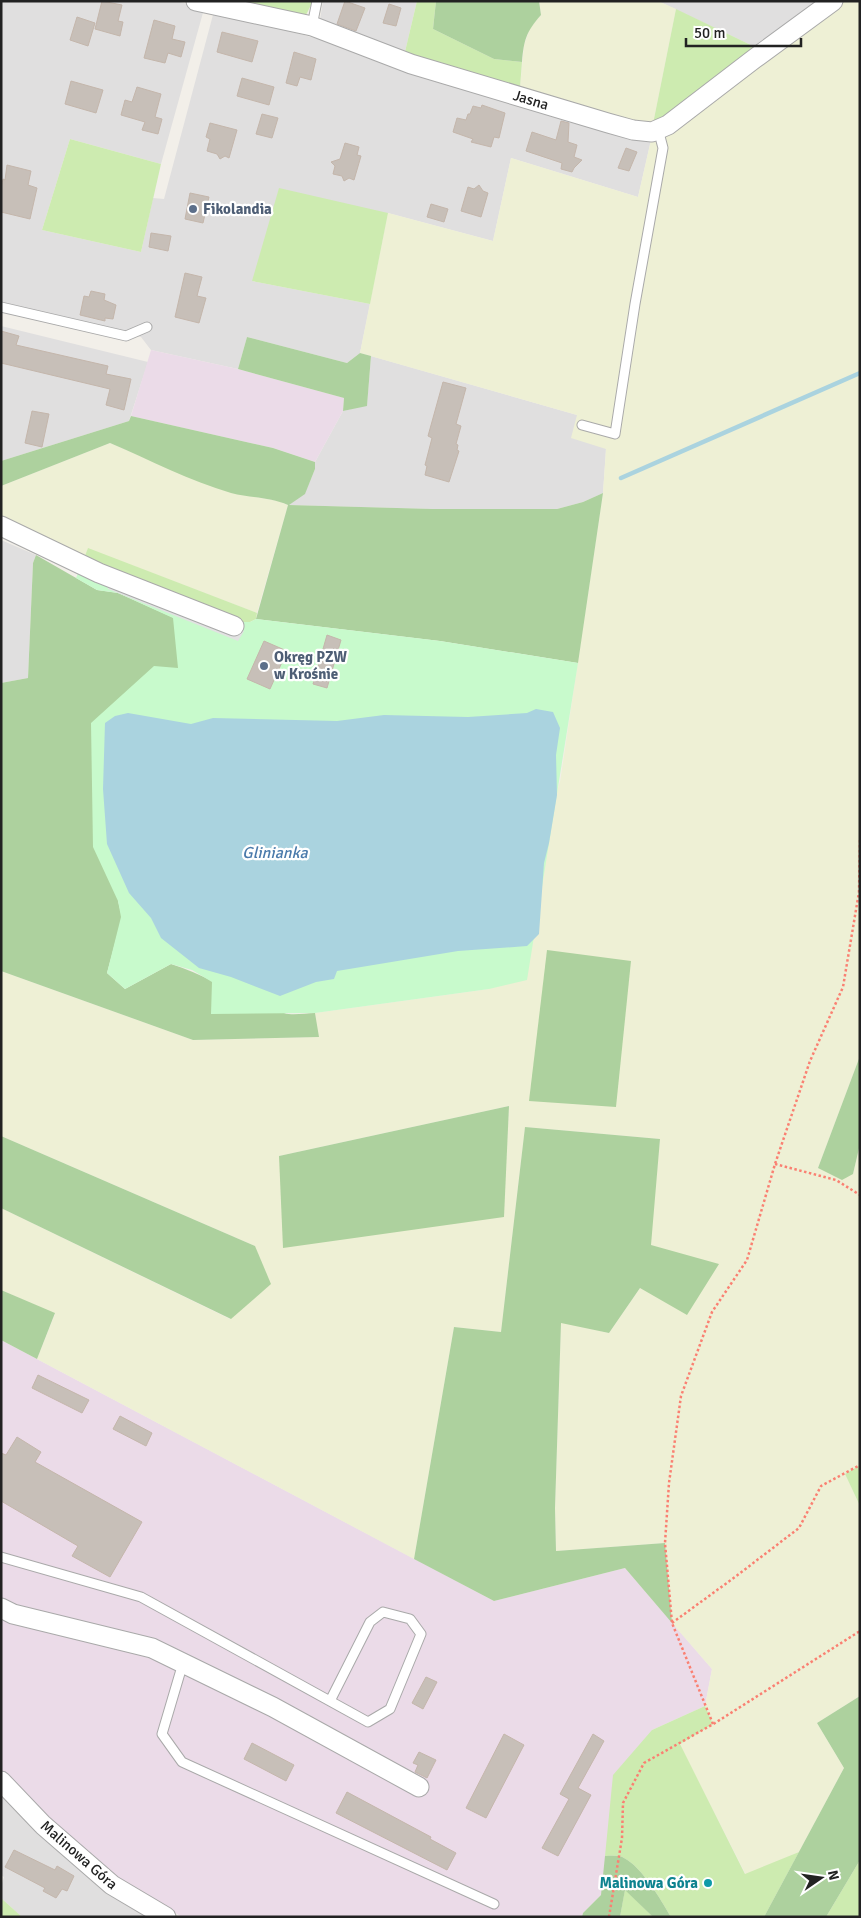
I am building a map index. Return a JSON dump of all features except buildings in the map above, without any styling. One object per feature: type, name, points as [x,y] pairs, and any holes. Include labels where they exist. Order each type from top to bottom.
[{"type":"street","name":"Jasna","points":[[196,1],[312,26],[410,64],[634,130],[652,132],[668,125],[833,1]]},
{"type":"street","points":[[1,526],[99,573],[234,626]]},
{"type":"street","points":[[1,1608],[13,1614],[152,1648],[273,1707],[419,1787]]},
{"type":"street","name":"Malinowa Góra","points":[[1,1781],[43,1825],[112,1885],[166,1917]]},
{"type":"lane","points":[[312,26],[317,1]]},
{"type":"lane","points":[[582,425],[615,434],[635,304],[663,148],[658,129]]},
{"type":"lane","points":[[1,307],[126,336],[148,327]]},
{"type":"lane","points":[[1,1557],[141,1597],[368,1722],[390,1709],[420,1634],[410,1619],[383,1612],[370,1622],[330,1701]]},
{"type":"lane","points":[[182,1663],[162,1734],[182,1762],[494,1904]]},
{"type":"path","points":[[713,1724],[672,1623],[665,1543],[669,1483],[681,1396],[712,1312],[747,1260],[775,1164],[810,1060],[844,987],[859,892],[860,839]]},
{"type":"path","points":[[775,1164],[836,1180],[860,1195]]},
{"type":"path","points":[[672,1623],[735,1578],[799,1528],[821,1486],[860,1465]]},
{"type":"path","points":[[608,1917],[622,1838],[622,1803],[644,1763],[713,1724],[860,1631]]},
{"type":"shaded area","points":[[1,1],[177,1],[204,9],[161,164],[70,139],[42,230],[141,252],[153,198],[164,199],[214,11],[341,45],[651,140],[638,197],[511,158],[493,241],[388,213],[252,281],[370,304],[360,353],[347,363],[247,337],[238,369],[151,350],[141,337],[1,303]]},
{"type":"shaded area","points":[[323,1],[417,1],[404,56],[319,26]]},
{"type":"shaded area","points":[[658,1],[819,1],[755,47]]},
{"type":"shaded area","points":[[1,326],[148,362],[129,421],[1,461]]},
{"type":"shaded area","points":[[151,350],[238,369],[344,398],[343,411],[315,462],[273,448],[131,416]]},
{"type":"shaded area","points":[[371,356],[577,415],[606,449],[603,493],[583,502],[557,509],[433,509],[288,505],[305,493],[315,469],[315,462],[343,411],[367,405]]},
{"type":"shaded area","points":[[1,540],[36,555],[33,563],[28,678],[1,683]]},
{"type":"shaded area","points":[[106,578],[244,631],[238,641],[108,589]]},
{"type":"shaded area","points":[[1,1340],[494,1601],[625,1568],[712,1669],[705,1706],[652,1730],[601,1895],[583,1913],[582,1917],[182,1917],[102,1868],[60,1830],[1,1770]]},
{"type":"shaded area","points":[[1,1789],[151,1917],[22,1917],[1,1898],[1,1886],[4,1877],[1,1875]]},
{"type":"green space","points":[[233,1],[313,1],[306,15],[297,17]]},
{"type":"green space","points":[[417,1],[436,1],[433,29],[494,59],[522,62],[520,87],[430,60],[404,56]]},
{"type":"green space","points":[[436,1],[539,1],[541,15],[532,26],[527,37],[522,62],[494,59],[433,29]]},
{"type":"green space","points":[[539,1],[658,1],[676,9],[653,124],[638,125],[520,87],[524,45],[530,28],[541,15]]},
{"type":"green space","points":[[839,1],[860,1],[860,1056],[818,1168],[853,1174],[860,1144],[860,1465],[845,1474],[860,1506],[860,1696],[817,1723],[844,1768],[799,1852],[746,1875],[679,1743],[713,1724],[705,1706],[712,1669],[672,1623],[665,1543],[556,1551],[555,1508],[561,1322],[609,1333],[640,1288],[718,1265],[650,1245],[660,1139],[525,1127],[501,1332],[454,1327],[414,1559],[37,1359],[55,1314],[1,1290],[1,1208],[230,1319],[255,1246],[1,1136],[1,971],[193,1040],[318,1037],[315,1013],[489,989],[560,782],[603,493],[606,449],[571,438],[577,415],[360,353],[388,213],[493,241],[511,158],[638,197],[651,140]],"holes":[[[509,1106],[503,1217],[279,1156]]]},
{"type":"green space","points":[[676,9],[755,47],[679,109],[653,124]]},
{"type":"green space","points":[[70,139],[161,164],[141,252],[42,230]]},
{"type":"green space","points":[[279,188],[388,213],[370,304],[252,281]]},
{"type":"green space","points":[[247,337],[347,363],[360,353],[371,356],[367,406],[343,411],[344,398],[238,369]]},
{"type":"green space","points":[[131,416],[273,448],[315,462],[315,469],[305,494],[289,505],[433,509],[557,509],[583,502],[603,493],[578,663],[440,641],[256,619],[288,505],[274,500],[238,495],[216,488],[110,443],[1,486],[1,461],[129,421]]},
{"type":"green space","points":[[110,443],[201,482],[233,493],[278,501],[288,505],[257,613],[88,549],[83,561],[1,524],[1,486]]},
{"type":"green space","points":[[88,548],[257,613],[256,619],[250,622],[241,622],[83,561]]},
{"type":"green space","points":[[36,555],[97,590],[118,593],[174,618],[179,668],[118,901],[122,917],[107,973],[125,989],[171,964],[284,1013],[315,1013],[319,1037],[193,1040],[1,971],[1,683],[28,678],[33,563]]},
{"type":"green space","name":"Glinianka","points":[[83,561],[241,622],[250,622],[256,619],[440,641],[578,663],[527,980],[489,989],[315,1013],[211,1014],[212,982],[192,970],[171,964],[125,989],[107,973],[121,917],[118,901],[93,847],[91,723],[154,666],[178,668],[173,618],[118,593],[97,590],[76,578]]},
{"type":"green space","points":[[547,950],[631,961],[616,1107],[529,1101]]},
{"type":"green space","points":[[860,1056],[860,1144],[853,1174],[842,1180],[818,1168]]},
{"type":"green space","points":[[509,1106],[504,1217],[283,1248],[279,1156]]},
{"type":"green space","points":[[525,1127],[660,1139],[651,1245],[719,1264],[687,1315],[640,1288],[609,1333],[561,1323],[555,1508],[556,1551],[665,1543],[672,1623],[625,1568],[494,1601],[414,1559],[454,1327],[501,1332]]},
{"type":"green space","points":[[1,1136],[255,1246],[271,1284],[231,1319],[1,1208]]},
{"type":"green space","points":[[1,1290],[55,1313],[37,1359],[1,1340]]},
{"type":"green space","points":[[860,1465],[860,1506],[845,1474]]},
{"type":"green space","points":[[860,1696],[860,1860],[826,1917],[764,1917],[844,1768],[817,1723]]},
{"type":"green space","points":[[705,1706],[713,1724],[680,1744],[745,1874],[799,1852],[764,1917],[671,1917],[650,1884],[631,1862],[622,1857],[605,1856],[613,1775],[652,1730]]},
{"type":"green space","points":[[605,1856],[622,1857],[631,1862],[650,1884],[671,1917],[653,1917],[625,1890],[620,1917],[582,1917],[583,1913],[601,1895]]},
{"type":"green space","points":[[860,1860],[860,1917],[826,1917]]},
{"type":"green space","points":[[625,1889],[653,1917],[620,1917]]},
{"type":"green space","points":[[1,1898],[22,1917],[1,1917]]},
{"type":"water","name":"Glinianka","points":[[536,709],[553,712],[560,728],[556,755],[557,795],[544,863],[539,934],[527,946],[458,951],[337,971],[334,979],[316,982],[280,996],[231,977],[199,968],[161,938],[151,918],[129,893],[107,844],[103,789],[105,723],[115,716],[128,713],[191,724],[213,718],[337,721],[384,715],[468,717],[527,713]]},
{"type":"waterway","points":[[621,478],[860,373]]},
{"type":"place","name":"Fikolandia","points":[[193,209]]},
{"type":"place","name":"Okręg PZW w Krośnie","points":[[264,666]]},
{"type":"place","name":"Malinowa Góra","points":[[708,1883]]}]
